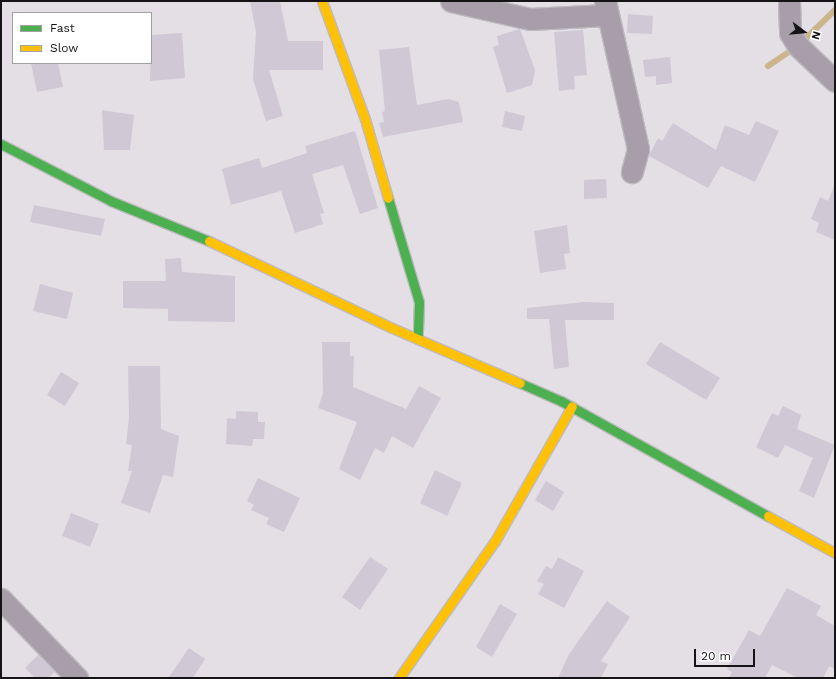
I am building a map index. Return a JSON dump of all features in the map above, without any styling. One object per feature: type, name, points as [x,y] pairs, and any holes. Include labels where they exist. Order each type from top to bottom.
[{"type":"street","points":[[322,1],[365,119],[419,302],[418,339]]},
{"type":"street","points":[[451,1],[530,19],[606,8],[638,149],[632,172]]},
{"type":"street","points":[[789,1],[790,33],[798,46],[835,81]]},
{"type":"street","points":[[1,144],[111,201],[225,248],[418,339],[572,406],[835,553]]},
{"type":"street","points":[[399,678],[495,541],[572,406]]},
{"type":"street","points":[[1,600],[77,678]]},
{"type":"building","points":[[250,1],[280,1],[288,41],[323,41],[323,70],[269,70],[283,116],[266,121],[253,79],[256,32]]},
{"type":"building","points":[[628,14],[653,16],[652,34],[627,33]]},
{"type":"building","points":[[520,29],[535,70],[532,85],[507,93],[493,47],[499,45],[497,36]]},
{"type":"building","points":[[583,30],[587,75],[574,76],[575,89],[559,91],[554,32]]},
{"type":"building","points":[[182,33],[185,78],[150,81],[150,64],[152,64],[152,35]]},
{"type":"building","points":[[409,47],[417,105],[448,99],[459,102],[463,122],[383,137],[379,123],[384,122],[382,112],[385,111],[379,50]]},
{"type":"building","points":[[670,57],[672,83],[656,85],[656,76],[645,77],[643,60]]},
{"type":"building","points":[[31,64],[58,64],[63,87],[37,92]]},
{"type":"building","points":[[102,110],[134,115],[130,150],[104,150]]},
{"type":"building","points":[[505,111],[525,116],[522,131],[502,127]]},
{"type":"building","points":[[756,121],[779,131],[755,182],[721,166],[708,188],[649,156],[658,138],[662,141],[673,123],[716,150],[725,125],[749,135]]},
{"type":"building","points":[[355,131],[378,208],[360,214],[343,165],[312,174],[324,213],[320,214],[323,224],[295,233],[281,191],[231,205],[222,169],[259,158],[262,168],[307,153],[305,146]]},
{"type":"building","points":[[606,179],[607,198],[584,199],[584,180]]},
{"type":"building","points":[[834,186],[835,240],[816,232],[819,223],[811,219],[820,197],[828,201]]},
{"type":"building","points":[[34,205],[105,219],[101,236],[30,222]]},
{"type":"building","points":[[567,225],[570,253],[564,254],[566,269],[540,273],[534,231]]},
{"type":"building","points":[[181,258],[182,272],[235,276],[235,322],[168,321],[168,309],[123,308],[123,281],[166,281],[165,259]]},
{"type":"building","points":[[40,284],[73,293],[67,319],[33,311]]},
{"type":"building","points":[[584,302],[614,303],[614,320],[565,320],[569,367],[554,369],[549,319],[527,319],[527,308]]},
{"type":"building","points":[[322,342],[350,342],[350,356],[354,356],[353,387],[406,409],[419,386],[441,398],[413,448],[392,436],[384,453],[375,448],[360,480],[339,469],[357,422],[318,408],[323,393]]},
{"type":"building","points":[[660,342],[720,378],[706,400],[646,364]]},
{"type":"building","points":[[128,366],[160,366],[161,429],[179,436],[173,477],[163,475],[150,513],[121,503],[132,471],[128,471],[132,445],[126,444],[129,418]]},
{"type":"building","points":[[61,372],[79,383],[65,406],[47,395]]},
{"type":"building","points":[[783,406],[801,415],[797,429],[835,445],[814,498],[799,491],[813,458],[785,445],[778,458],[756,447],[772,413],[778,416]]},
{"type":"building","points":[[236,411],[258,412],[258,422],[265,422],[264,439],[253,439],[252,446],[226,444],[227,418],[236,419]]},
{"type":"building","points":[[435,470],[462,483],[447,516],[420,503]]},
{"type":"building","points":[[258,478],[300,498],[284,532],[266,524],[269,518],[251,510],[254,505],[247,501]]},
{"type":"building","points":[[546,481],[564,492],[553,511],[535,500]]},
{"type":"building","points":[[71,513],[99,524],[90,547],[62,536]]},
{"type":"building","points":[[370,557],[388,569],[360,610],[342,597]]},
{"type":"building","points":[[558,557],[584,571],[564,608],[538,594],[544,584],[537,581],[546,566],[552,569]]},
{"type":"building","points":[[787,588],[821,606],[816,615],[835,626],[835,669],[829,666],[823,678],[798,678],[772,665],[765,678],[729,678],[732,672],[727,669],[749,630],[760,636]]},
{"type":"building","points":[[607,601],[630,617],[601,661],[608,664],[601,678],[558,678],[569,654]]},
{"type":"building","points":[[500,604],[517,614],[492,657],[476,647]]},
{"type":"building","points":[[189,648],[205,659],[193,678],[168,678]]},
{"type":"building","points":[[38,655],[55,672],[48,678],[35,678],[25,668]]},
{"type":"waterway","points":[[768,66],[798,46],[835,10]]},
{"type":"traffic: fast","points":[[1,144],[111,201],[209,241]]},
{"type":"traffic: fast","points":[[388,198],[419,302],[418,339]]},
{"type":"traffic: fast","points":[[520,383],[561,401],[768,516]]},
{"type":"traffic: slow","points":[[322,1],[365,119],[388,198]]},
{"type":"traffic: slow","points":[[209,241],[392,328],[520,383]]},
{"type":"traffic: slow","points":[[399,678],[495,541],[572,406]]},
{"type":"traffic: slow","points":[[768,516],[835,553]]}]
